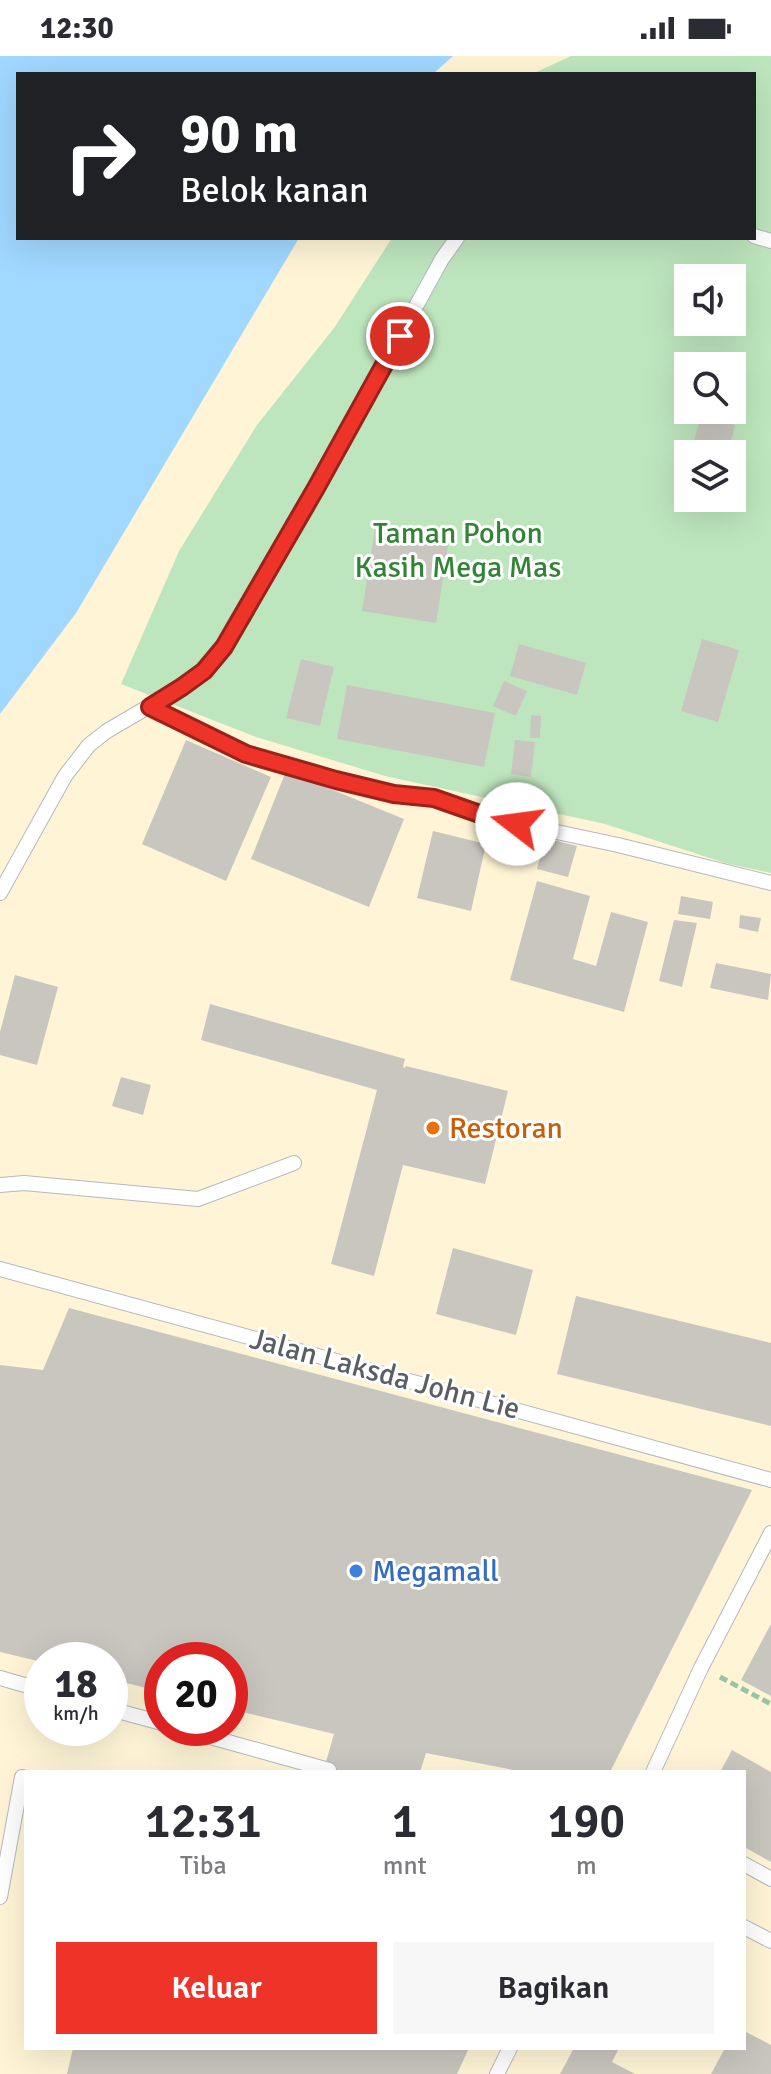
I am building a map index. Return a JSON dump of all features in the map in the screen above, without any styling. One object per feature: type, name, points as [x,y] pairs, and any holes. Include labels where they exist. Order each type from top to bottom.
[{"type":"lane","points":[[0,893],[65,776],[89,745],[182,687],[204,671],[224,647],[456,240]]},
{"type":"lane","points":[[150,707],[246,754],[336,780],[394,794],[434,798],[491,818],[618,845],[771,883]]},
{"type":"lane","points":[[0,1185],[24,1183],[198,1199],[294,1163]]},
{"type":"lane","name":"Jalan Laksda John Lie","points":[[0,1269],[771,1480]]},
{"type":"lane","points":[[654,1770],[701,1668],[771,1533]]},
{"type":"lane","points":[[0,1678],[24,1685]]},
{"type":"lane","points":[[243,1746],[329,1770]]},
{"type":"lane","points":[[0,1897],[24,1778]]},
{"type":"lane","points":[[746,1865],[771,1879]]},
{"type":"lane","points":[[746,1928],[771,1941]]},
{"type":"lane","points":[[497,2074],[509,2050]]},
{"type":"path","points":[[701,1668],[771,1704]]},
{"type":"shaded area","points":[[453,56],[771,56],[771,2074],[0,2074],[0,714],[76,613],[298,240],[756,240],[756,72],[435,72]]},
{"type":"green space","name":"Taman Pohon Kasih Mega Mas","points":[[571,56],[771,56],[771,873],[725,863],[605,824],[385,776],[256,737],[121,684],[179,551],[257,425],[334,328],[391,240],[756,240],[756,72],[536,72]]},
{"type":"water","points":[[0,56],[453,56],[435,72],[16,72],[16,240],[298,240],[76,613],[0,714]]},
{"type":"building","points":[[699,424],[735,425],[731,440],[694,440]]},
{"type":"building","points":[[375,528],[449,540],[436,623],[362,611]]},
{"type":"building","points":[[702,639],[739,650],[718,722],[681,711]]},
{"type":"building","points":[[519,644],[586,663],[577,695],[510,676]]},
{"type":"building","points":[[301,659],[334,667],[320,726],[286,718]]},
{"type":"building","points":[[504,681],[527,691],[516,716],[493,706]]},
{"type":"building","points":[[347,685],[495,713],[484,767],[337,739]]},
{"type":"building","points":[[531,715],[541,716],[540,738],[530,738]]},
{"type":"building","points":[[186,740],[271,777],[226,881],[142,844]]},
{"type":"building","points":[[515,740],[535,742],[531,777],[511,774]]},
{"type":"building","points":[[286,771],[404,819],[369,907],[251,859]]},
{"type":"building","points":[[433,831],[486,844],[471,911],[417,898]]},
{"type":"building","points":[[545,838],[577,846],[568,877],[537,869]]},
{"type":"building","points":[[537,881],[590,896],[573,959],[596,966],[611,912],[648,922],[624,1012],[510,980]]},
{"type":"building","points":[[681,896],[713,902],[710,919],[678,914]]},
{"type":"building","points":[[740,915],[761,918],[758,932],[739,928]]},
{"type":"building","points":[[674,920],[697,923],[682,987],[659,981]]},
{"type":"building","points":[[716,963],[771,974],[768,1000],[710,988]]},
{"type":"building","points":[[15,975],[58,987],[37,1065],[0,1055],[0,1032]]},
{"type":"building","name":"Restoran","points":[[210,1004],[405,1059],[405,1068],[508,1091],[485,1184],[403,1165],[374,1276],[331,1264],[377,1090],[201,1040]]},
{"type":"building","points":[[121,1077],[151,1085],[143,1115],[112,1106]]},
{"type":"building","points":[[453,1248],[533,1270],[516,1335],[436,1314]]},
{"type":"building","points":[[576,1296],[771,1343],[771,1426],[557,1374]]},
{"type":"building","name":"Megamall","points":[[69,1308],[752,1490],[611,1770],[514,1770],[426,1753],[421,1770],[324,1770],[334,1734],[248,1713],[248,1642],[144,1642],[144,1688],[128,1684],[128,1642],[24,1642],[24,1658],[0,1652],[0,1365],[43,1370]]},
{"type":"building","points":[[771,1624],[771,1696],[741,1680]]},
{"type":"building","points":[[732,1750],[771,1772],[771,1862],[746,1848],[746,1770],[721,1770]]},
{"type":"building","points":[[746,2032],[771,2045],[771,2074],[711,2074],[724,2050],[746,2050]]},
{"type":"building","points":[[73,2050],[468,2050],[457,2074],[67,2074]]},
{"type":"building","points":[[573,2050],[618,2050],[612,2062],[635,2074],[560,2074]]},
{"type":"place","name":"Restoran","points":[[433,1128]]},
{"type":"place","name":"Megamall","points":[[356,1571]]},
{"type":"route","points":[[400,336],[224,647],[204,671],[150,707],[246,754],[394,794],[434,798],[517,824]]}]
